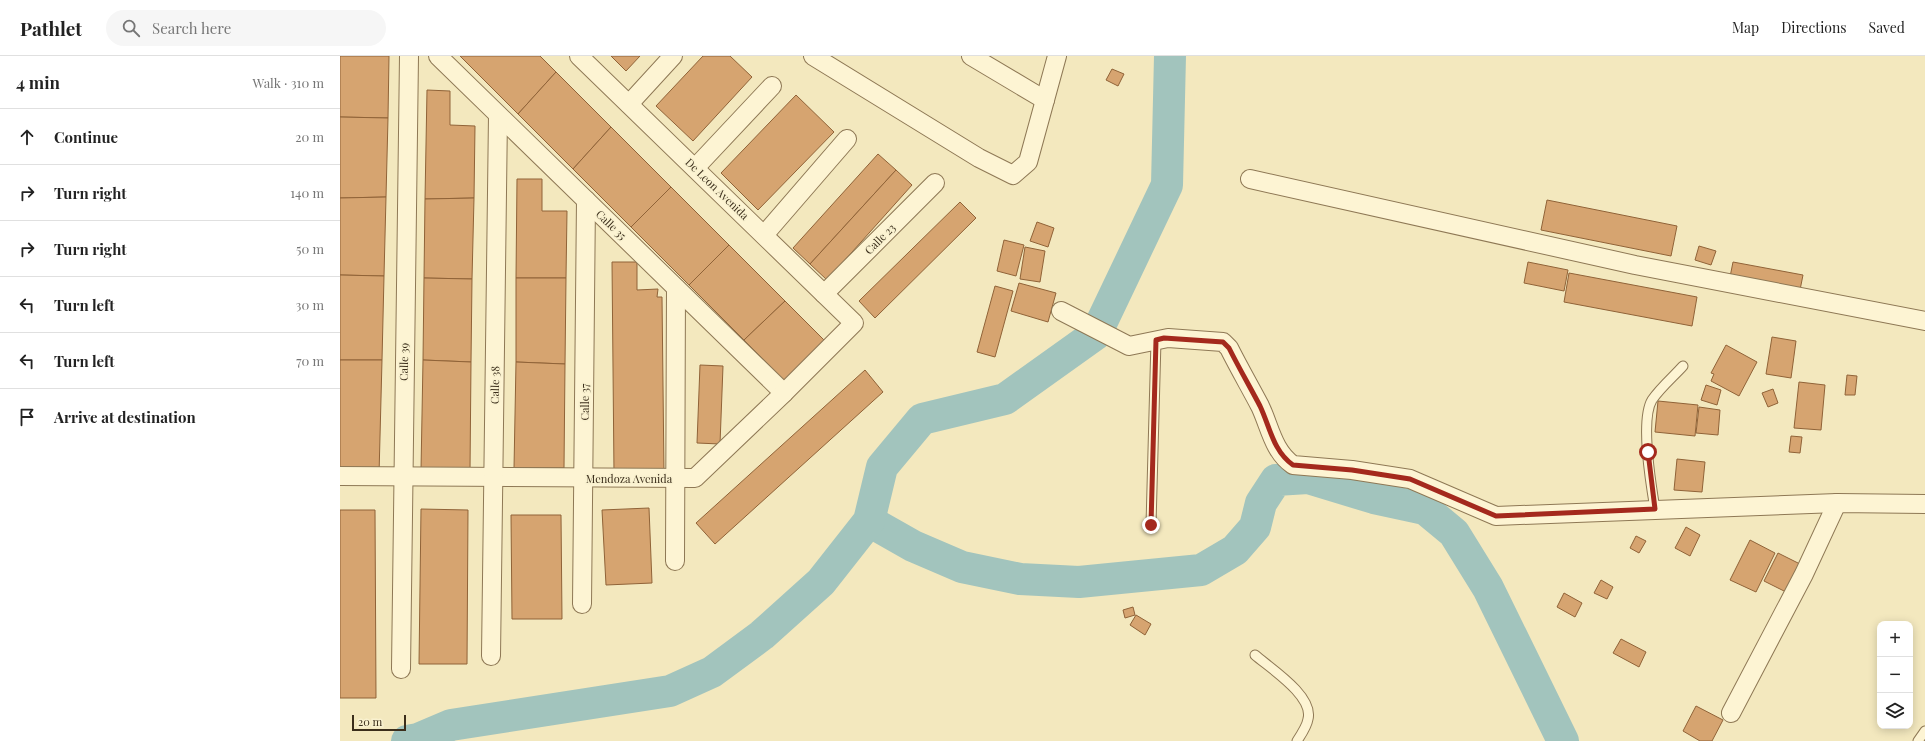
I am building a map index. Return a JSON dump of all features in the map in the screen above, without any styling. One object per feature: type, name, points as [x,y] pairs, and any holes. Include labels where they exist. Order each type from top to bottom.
[{"type":"street","name":"Calle 39","points":[[401,669],[408,56]]},
{"type":"street","name":"Calle 35","points":[[438,56],[784,393]]},
{"type":"street","name":"De Leon Avenida","points":[[579,56],[854,323]]},
{"type":"street","points":[[629,104],[673,56]]},
{"type":"street","points":[[813,56],[979,158],[1013,175],[1028,162],[1057,56]]},
{"type":"street","points":[[971,56],[1045,100]]},
{"type":"street","points":[[695,168],[772,86]]},
{"type":"street","name":"Calle 38","points":[[491,656],[498,115]]},
{"type":"street","points":[[764,235],[847,139]]},
{"type":"street","points":[[1250,179],[1635,265],[1925,321]]},
{"type":"street","name":"Calle 23","points":[[824,294],[935,184]]},
{"type":"street","name":"Calle 37","points":[[582,604],[586,200]]},
{"type":"street","points":[[675,561],[676,288]]},
{"type":"street","points":[[1061,311],[1129,346],[1168,338],[1223,342],[1229,348],[1260,408],[1276,448],[1286,460],[1293,465],[1352,470],[1410,479],[1496,516],[1837,503],[1925,504]]},
{"type":"street","name":"Mendoza Avenida","points":[[340,476],[676,480],[695,478],[784,393],[854,323]]},
{"type":"street","points":[[1731,714],[1804,574],[1837,503]]},
{"type":"lane","points":[[1151,525],[1156,340]]},
{"type":"lane","points":[[1655,509],[1646,427],[1652,400],[1683,366]]},
{"type":"lane","points":[[1255,655],[1301,694],[1305,701],[1308,708],[1309,719],[1297,741]]},
{"type":"lane","points":[[1918,741],[1925,731]]},
{"type":"building","points":[[340,56],[389,56],[388,118],[340,117]]},
{"type":"building","points":[[460,56],[540,56],[556,72],[518,114]]},
{"type":"building","points":[[611,56],[640,56],[626,71]]},
{"type":"building","points":[[703,56],[730,56],[752,77],[693,141],[656,106]]},
{"type":"building","points":[[1112,69],[1124,74],[1118,86],[1106,80]]},
{"type":"building","points":[[556,72],[611,127],[573,169],[518,114]]},
{"type":"building","points":[[427,90],[450,91],[450,125],[475,126],[474,198],[425,199]]},
{"type":"building","points":[[796,95],[834,132],[758,210],[721,173]]},
{"type":"building","points":[[340,117],[388,118],[386,197],[340,198]]},
{"type":"building","points":[[611,127],[671,187],[631,227],[573,169]]},
{"type":"building","points":[[878,154],[896,170],[810,264],[793,248]]},
{"type":"building","points":[[896,170],[912,185],[827,280],[810,264]]},
{"type":"building","points":[[517,179],[542,179],[542,211],[567,211],[566,278],[516,278]]},
{"type":"building","points":[[671,187],[729,245],[689,285],[631,227]]},
{"type":"building","points":[[386,197],[384,276],[340,275],[340,198]]},
{"type":"building","points":[[474,198],[472,279],[424,278],[425,199]]},
{"type":"building","points":[[1547,200],[1677,226],[1671,256],[1541,230]]},
{"type":"building","points":[[960,202],[976,218],[875,318],[859,301]]},
{"type":"building","points":[[1037,222],[1054,228],[1048,247],[1030,241]]},
{"type":"building","points":[[1004,240],[1024,245],[1016,276],[997,271]]},
{"type":"building","points":[[729,245],[785,301],[744,340],[689,285]]},
{"type":"building","points":[[1699,246],[1716,251],[1711,265],[1695,260]]},
{"type":"building","points":[[1025,247],[1045,251],[1040,282],[1020,279]]},
{"type":"building","points":[[612,262],[637,262],[637,290],[658,289],[657,297],[662,297],[664,474],[614,474]]},
{"type":"building","points":[[1528,262],[1568,270],[1564,291],[1524,283]]},
{"type":"building","points":[[1733,262],[1803,275],[1800,290],[1730,277]]},
{"type":"building","points":[[1569,273],[1697,297],[1692,326],[1564,302]]},
{"type":"building","points":[[340,275],[384,276],[382,360],[340,360]]},
{"type":"building","points":[[424,278],[472,279],[471,362],[423,360]]},
{"type":"building","points":[[516,278],[566,278],[565,364],[516,362]]},
{"type":"building","points":[[1019,283],[1056,293],[1048,322],[1011,311]]},
{"type":"building","points":[[995,286],[1013,291],[995,357],[977,352]]},
{"type":"building","points":[[785,301],[825,341],[785,381],[744,340]]},
{"type":"building","points":[[1772,337],[1796,341],[1791,378],[1766,374]]},
{"type":"building","points":[[1726,345],[1757,362],[1739,396],[1711,381],[1714,374],[1711,373]]},
{"type":"building","points":[[340,360],[382,360],[379,475],[340,473]]},
{"type":"building","points":[[423,360],[471,362],[470,471],[421,470]]},
{"type":"building","points":[[516,362],[565,364],[564,468],[514,468]]},
{"type":"building","points":[[700,365],[723,366],[720,444],[697,443]]},
{"type":"building","points":[[865,370],[883,392],[715,544],[696,523]]},
{"type":"building","points":[[1847,375],[1857,376],[1855,395],[1845,395]]},
{"type":"building","points":[[1799,382],[1825,385],[1821,430],[1794,428]]},
{"type":"building","points":[[1706,385],[1721,390],[1717,405],[1701,400]]},
{"type":"building","points":[[1773,389],[1778,403],[1768,407],[1762,393]]},
{"type":"building","points":[[1658,401],[1698,405],[1695,436],[1655,432]]},
{"type":"building","points":[[1699,407],[1720,410],[1718,435],[1696,433]]},
{"type":"building","points":[[1791,436],[1802,437],[1800,453],[1789,452]]},
{"type":"building","points":[[1677,459],[1705,462],[1702,492],[1674,490]]},
{"type":"building","points":[[649,508],[652,583],[606,585],[602,510]]},
{"type":"building","points":[[421,509],[468,510],[467,664],[419,664]]},
{"type":"building","points":[[340,510],[375,510],[376,698],[340,698]]},
{"type":"building","points":[[511,515],[561,515],[562,619],[512,619]]},
{"type":"building","points":[[1686,527],[1700,535],[1690,556],[1675,548]]},
{"type":"building","points":[[1636,536],[1646,541],[1639,553],[1630,548]]},
{"type":"building","points":[[1750,540],[1775,553],[1756,592],[1730,580]]},
{"type":"building","points":[[1778,553],[1804,566],[1790,594],[1764,581]]},
{"type":"building","points":[[1601,580],[1613,587],[1607,599],[1594,593]]},
{"type":"building","points":[[1564,593],[1582,603],[1575,617],[1557,607]]},
{"type":"building","points":[[1133,607],[1135,615],[1125,618],[1123,610]]},
{"type":"building","points":[[1136,615],[1151,624],[1145,635],[1130,625]]},
{"type":"building","points":[[1621,639],[1646,652],[1639,667],[1613,653]]},
{"type":"building","points":[[1696,706],[1723,720],[1712,741],[1700,741],[1683,731]]},
{"type":"waterway","points":[[407,741],[418,739],[451,725],[670,691],[712,672],[762,635],[821,582],[869,521],[882,467],[922,419],[1005,399],[1096,334],[1167,185],[1170,56]]},
{"type":"waterway","points":[[869,521],[913,546],[962,567],[1020,579],[1079,582],[1201,570],[1235,550],[1255,527],[1261,503],[1276,480],[1308,478],[1374,498],[1425,509],[1454,533],[1488,588],[1563,741]]},
{"type":"route","points":[[1151,525],[1156,340],[1164,338],[1223,342],[1229,348],[1260,408],[1276,448],[1286,460],[1293,465],[1352,470],[1410,479],[1496,516],[1655,509],[1648,452]]}]
